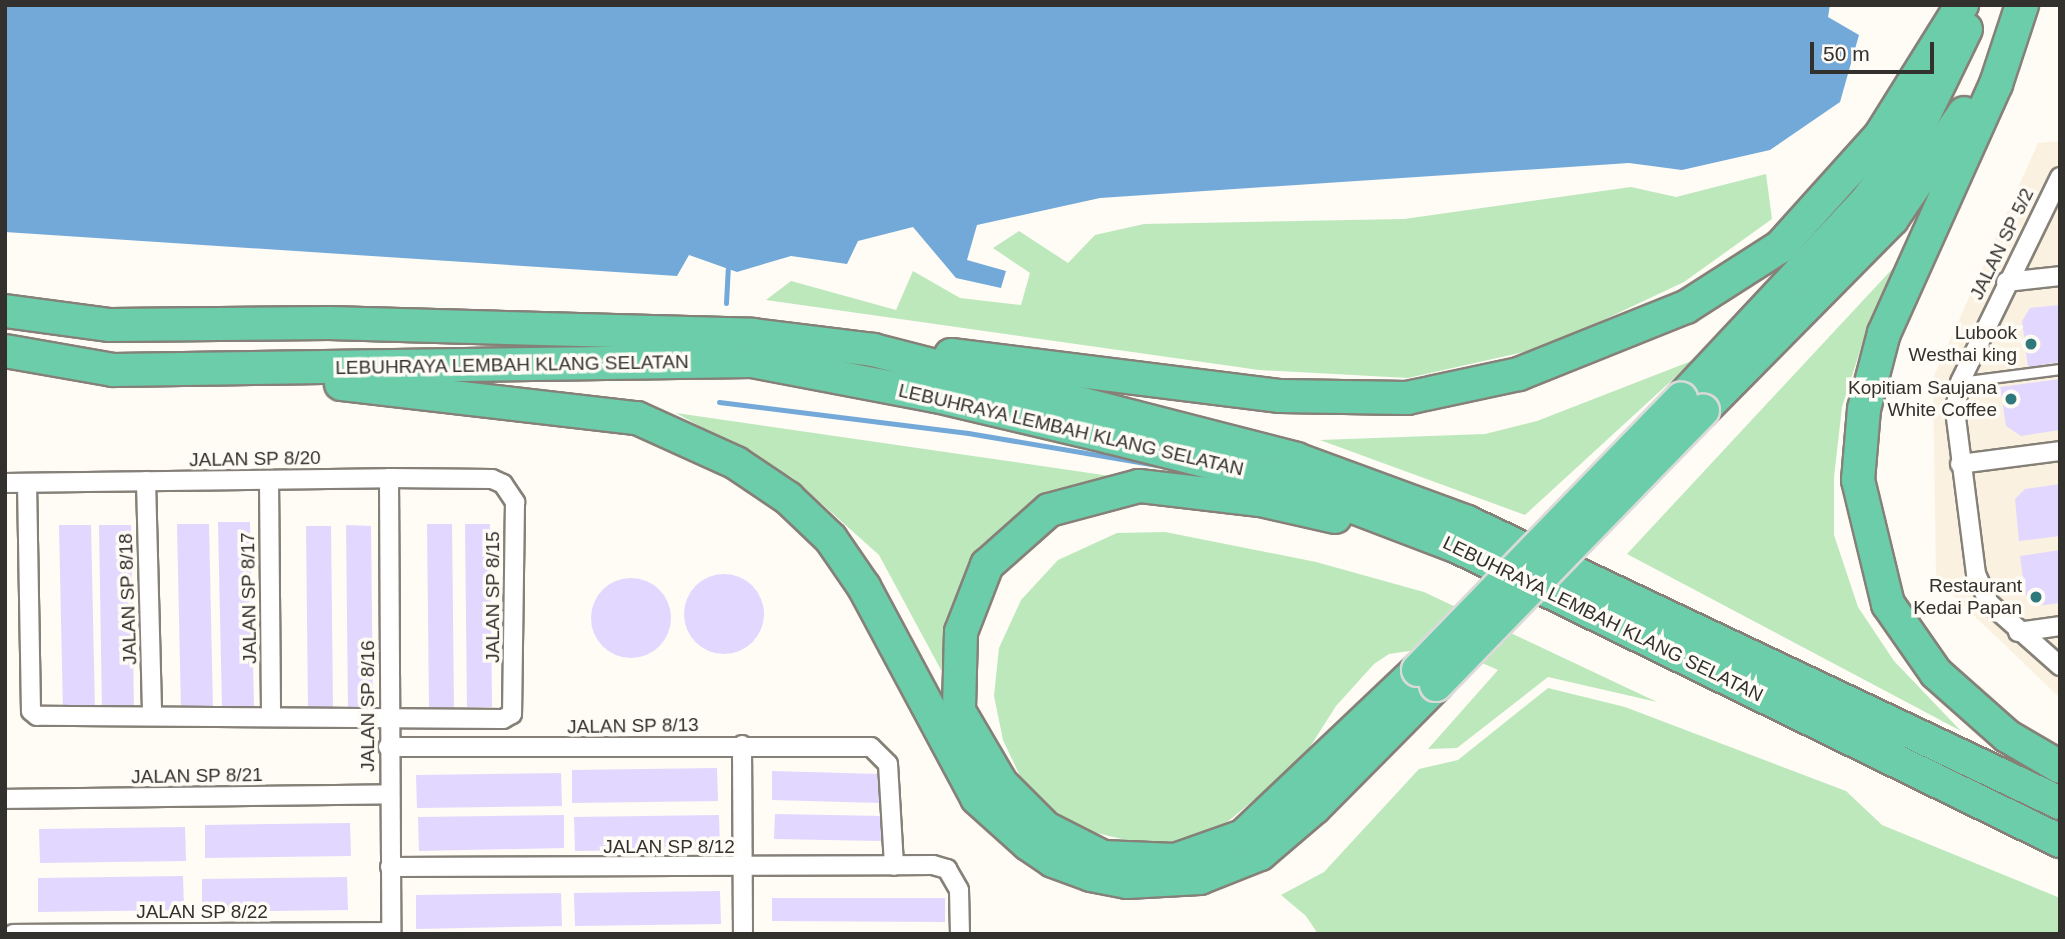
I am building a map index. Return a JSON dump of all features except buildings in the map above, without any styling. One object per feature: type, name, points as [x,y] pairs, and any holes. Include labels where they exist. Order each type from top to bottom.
[{"type":"highway","points":[[873,350],[1007,359],[1280,396],[1407,398],[1519,374],[1686,307],[1780,247],[1880,136],[1962,5]]},
{"type":"highway","points":[[1692,404],[1867,200],[1913,138],[1975,5]]},
{"type":"highway","points":[[214,369],[637,418],[736,463],[788,498],[831,539],[864,587],[977,798],[1045,855],[1091,875],[1127,882],[1200,878],[1260,854],[1315,807],[1427,678],[1692,404],[1892,219],[1938,156],[1986,76],[2020,5]]},
{"type":"highway","points":[[2020,5],[1996,85],[1884,333],[1864,409],[1858,480],[1888,604],[1936,673],[2007,736],[2060,767]]},
{"type":"highway","name":"LEBUHRAYA LEMBAH KLANG SELATAN","points":[[5,311],[110,326],[329,323],[753,335],[873,350],[1296,459],[1467,522],[2060,803]]},
{"type":"highway","name":"LEBUHRAYA LEMBAH KLANG SELATAN","points":[[5,352],[113,370],[752,361],[936,396],[1288,482],[1456,545],[2060,841]]},
{"type":"highway","points":[[1427,678],[1242,836],[1175,860],[1103,857],[1045,828],[1001,783],[960,711],[961,632],[987,565],[1049,510],[1139,486],[1261,500],[1456,545]]},
{"type":"street","name":"JALAN SP 5/2","points":[[2060,177],[2006,282],[1960,382],[1955,410],[1976,574],[1989,603],[2018,632],[2060,666]]},
{"type":"street","points":[[2006,282],[2060,276]]},
{"type":"street","points":[[1960,464],[2060,451]]},
{"type":"street","name":"JALAN SP 8/16","points":[[389,478],[388,747],[391,933]]},
{"type":"street","name":"JALAN SP 8/20","points":[[5,483],[485,478],[503,484]]},
{"type":"street","name":"JALAN SP 8/17","points":[[269,480],[271,715]]},
{"type":"street","name":"JALAN SP 8/18","points":[[146,481],[152,716]]},
{"type":"street","points":[[27,483],[31,711],[46,720],[152,716],[389,715]]},
{"type":"street","name":"JALAN SP 8/15","points":[[389,715],[503,719],[512,714],[515,502],[503,484]]},
{"type":"street","points":[[2018,632],[2060,626]]},
{"type":"street","points":[[742,745],[743,934]]},
{"type":"street","name":"JALAN SP 8/13","points":[[388,747],[859,745],[878,750],[888,764],[894,866]]},
{"type":"street","name":"JALAN SP 8/21","points":[[5,799],[389,794]]},
{"type":"street","name":"JALAN SP 8/12","points":[[390,867],[894,866],[947,869],[958,890],[960,934]]},
{"type":"street","name":"JALAN SP 8/22","points":[[13,934],[391,933]]},
{"type":"lane","points":[[1960,382],[2060,369]]},
{"type":"shaded area","points":[[2060,141],[2060,698],[1936,579],[1933,378],[2038,143]]},
{"type":"green space","points":[[1766,174],[1772,219],[1684,282],[1546,347],[1408,378],[1259,370],[766,300],[791,281],[896,310],[913,271],[960,298],[1021,305],[1030,273],[993,248],[1019,231],[1068,263],[1095,235],[1144,224],[1404,219],[1631,187],[1676,197]]},
{"type":"green space","points":[[1896,265],[1867,329],[1842,407],[1834,477],[1834,535],[1858,607],[1894,661],[1961,731],[1627,554]]},
{"type":"green space","points":[[1694,360],[1525,515],[1320,440],[1485,434],[1537,421]]},
{"type":"green space","points":[[676,413],[1124,478],[980,560],[947,681],[879,555],[793,478]]},
{"type":"green space","points":[[1165,532],[1316,562],[1424,592],[1657,702],[1548,677],[1457,748],[1428,749],[1498,670],[1434,642],[1423,649],[1389,654],[1374,664],[1336,706],[1301,761],[1215,832],[1181,844],[1151,846],[1080,829],[1047,805],[1020,776],[1003,740],[994,696],[999,648],[1021,600],[1058,560],[1117,533]]},
{"type":"green space","points":[[1548,688],[1625,707],[1846,791],[1882,825],[2060,898],[2060,934],[1318,934],[1306,916],[1281,895],[1324,872],[1419,769],[1458,760]]},
{"type":"water","points":[[5,5],[1830,5],[1828,17],[1859,35],[1840,102],[1770,150],[1682,170],[1629,163],[1100,198],[977,225],[967,260],[1006,271],[1001,288],[956,278],[913,227],[858,241],[847,264],[791,256],[737,272],[689,255],[677,276],[5,232]]},
{"type":"waterway","points":[[726,303],[728,269]]},
{"type":"waterway","points":[[719,402],[968,433],[1158,465]]},
{"type":"place","name":"Lubook Westhai king","points":[[2031,344]]},
{"type":"place","name":"Kopitiam Saujana White Coffee","points":[[2011,399]]},
{"type":"place","name":"Restaurant Kedai Papan","points":[[2036,597]]}]
